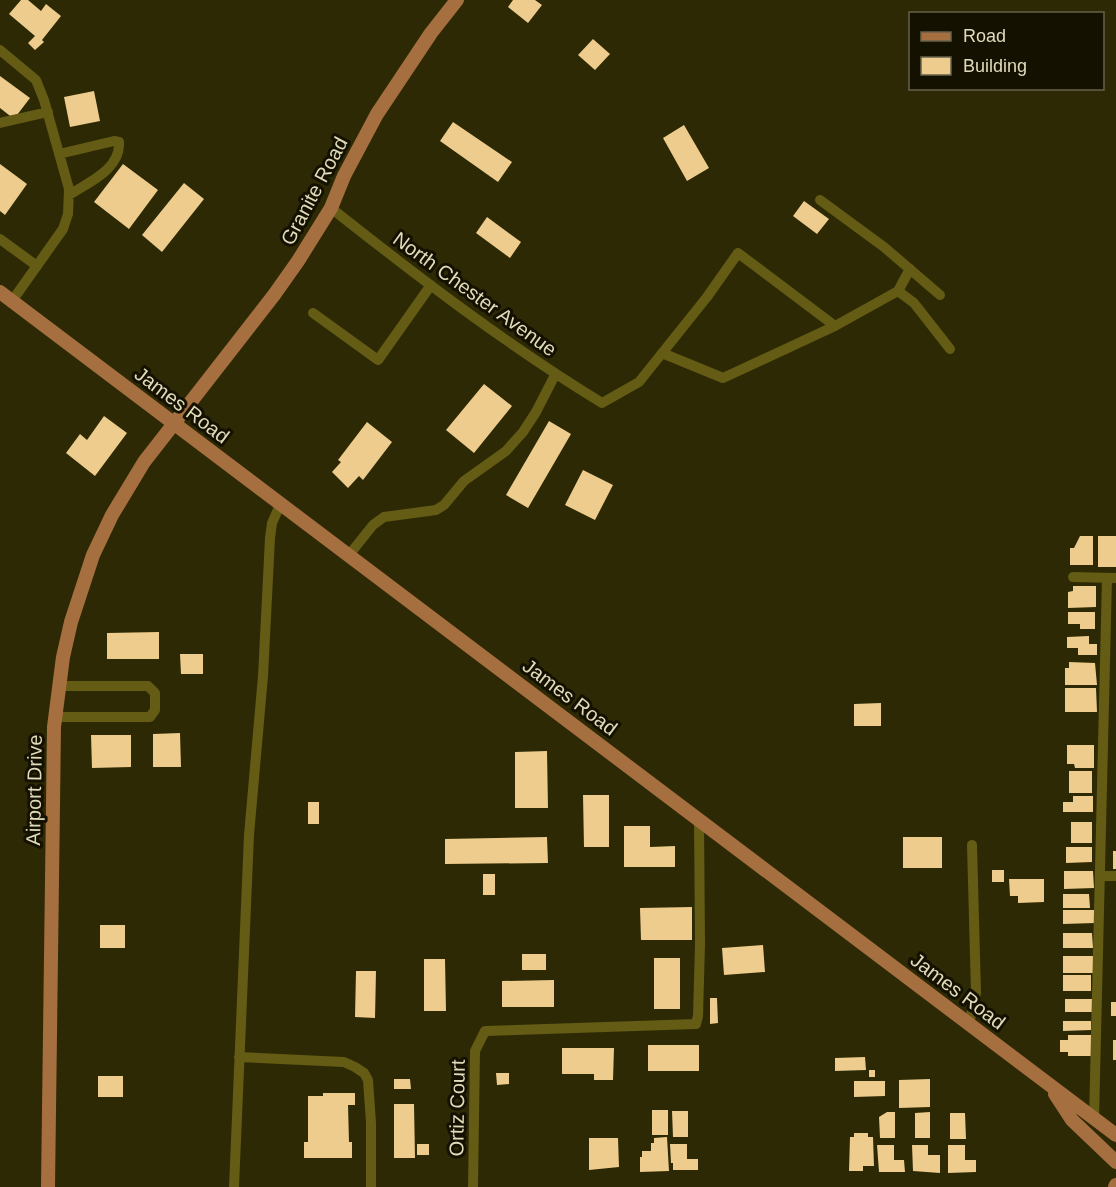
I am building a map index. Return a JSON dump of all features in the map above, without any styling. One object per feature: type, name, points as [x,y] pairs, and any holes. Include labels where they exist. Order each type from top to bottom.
[{"type":"main road","name":"Granite Road","points":[[173,422],[274,295],[331,208],[344,176],[377,114],[431,33],[457,0]]},
{"type":"main road","name":"James Road","points":[[0,292],[1116,1135]]},
{"type":"main road","name":"Airport Drive","points":[[48,1187],[55,717],[58,686],[70,622],[93,555],[130,484],[173,422]]},
{"type":"main road","points":[[1049,1085],[1072,1120],[1116,1162]]},
{"type":"street","points":[[0,50],[36,80],[48,112],[69,189],[68,214],[63,230],[12,301]]},
{"type":"street","points":[[0,123],[48,112]]},
{"type":"street","points":[[59,154],[114,141],[119,142],[120,151],[115,163],[69,195]]},
{"type":"street","points":[[820,200],[884,247],[940,296]]},
{"type":"street","name":"North Chester Avenue","points":[[331,208],[430,285],[555,375],[602,403],[639,381],[662,353]]},
{"type":"street","points":[[0,239],[37,266]]},
{"type":"street","points":[[836,326],[738,253],[707,297],[662,353],[723,378],[836,326],[898,291],[910,269]]},
{"type":"street","points":[[313,313],[378,360],[430,285]]},
{"type":"street","points":[[898,291],[914,303],[950,349]]},
{"type":"street","points":[[349,555],[373,525],[384,517],[436,510],[444,505],[464,481],[506,451],[523,432],[536,412],[555,375]]},
{"type":"street","points":[[234,1187],[249,835],[263,676],[270,538],[272,523],[281,503]]},
{"type":"street","points":[[1073,578],[1112,578],[1100,876],[1094,1119]]},
{"type":"street","points":[[55,717],[150,717],[155,710],[155,693],[148,686],[58,686]]},
{"type":"street","name":"Ortiz Court","points":[[473,1187],[475,1052],[485,1031],[696,1024],[700,944],[699,819]]},
{"type":"street","points":[[969,1024],[976,993],[972,845]]},
{"type":"street","points":[[1100,876],[1116,876]]},
{"type":"street","points":[[239,1057],[344,1062],[364,1073],[368,1080],[371,1123],[371,1187]]},
{"type":"building","points":[[21,0],[28,0],[41,11],[46,4],[61,16],[42,40],[44,42],[35,50],[28,43],[35,36],[9,14]]},
{"type":"building","points":[[513,0],[535,0],[542,5],[528,23],[508,7]]},
{"type":"building","points":[[593,39],[610,54],[595,70],[578,55]]},
{"type":"building","points":[[0,76],[30,98],[14,119],[0,108]]},
{"type":"building","points":[[94,91],[100,121],[70,127],[64,97]]},
{"type":"building","points":[[453,122],[512,162],[498,182],[440,141]]},
{"type":"building","points":[[684,125],[709,168],[687,181],[663,138]]},
{"type":"building","points":[[0,164],[27,184],[5,215],[0,211]]},
{"type":"building","points":[[123,164],[158,190],[129,229],[94,202]]},
{"type":"building","points":[[184,183],[204,199],[162,252],[142,235]]},
{"type":"building","points":[[804,201],[829,219],[817,234],[793,216]]},
{"type":"building","points":[[487,217],[521,242],[510,258],[476,233]]},
{"type":"building","points":[[484,384],[512,406],[474,453],[446,430]]},
{"type":"building","points":[[104,416],[127,433],[95,476],[66,453],[80,434],[87,440]]},
{"type":"building","points":[[549,421],[571,434],[528,508],[506,495]]},
{"type":"building","points":[[367,422],[392,442],[363,480],[359,476],[348,488],[332,472],[341,462],[338,460]]},
{"type":"building","points":[[583,470],[613,485],[595,520],[565,505]]},
{"type":"building","points":[[1080,536],[1093,536],[1093,565],[1070,565],[1070,548],[1074,548]]},
{"type":"building","points":[[1098,536],[1116,536],[1116,567],[1098,567]]},
{"type":"building","points":[[1073,586],[1096,586],[1096,607],[1068,608],[1068,592],[1073,591]]},
{"type":"building","points":[[1068,612],[1095,612],[1095,629],[1080,629],[1080,624],[1068,624]]},
{"type":"building","points":[[159,632],[159,659],[107,659],[107,633]]},
{"type":"building","points":[[1089,636],[1089,644],[1097,644],[1097,655],[1078,655],[1078,648],[1067,648],[1067,637]]},
{"type":"building","points":[[180,654],[203,654],[203,674],[181,674]]},
{"type":"building","points":[[1069,662],[1095,663],[1097,685],[1065,685],[1065,668],[1069,668]]},
{"type":"building","points":[[1065,688],[1096,688],[1097,712],[1065,712]]},
{"type":"building","points":[[881,703],[881,726],[854,726],[854,704]]},
{"type":"building","points":[[180,733],[181,767],[153,767],[153,734]]},
{"type":"building","points":[[91,735],[131,735],[131,767],[92,768]]},
{"type":"building","points":[[1067,745],[1094,745],[1094,768],[1075,768],[1074,764],[1067,764]]},
{"type":"building","points":[[547,751],[548,808],[515,808],[515,752]]},
{"type":"building","points":[[1069,771],[1092,771],[1092,793],[1069,793]]},
{"type":"building","points":[[583,795],[609,795],[609,847],[584,847]]},
{"type":"building","points":[[1073,796],[1093,796],[1093,812],[1063,812],[1063,802],[1073,802]]},
{"type":"building","points":[[308,802],[319,802],[319,824],[308,824]]},
{"type":"building","points":[[1071,822],[1092,822],[1092,843],[1071,843]]},
{"type":"building","points":[[624,826],[650,826],[650,847],[675,846],[675,867],[624,867]]},
{"type":"building","points":[[547,837],[548,863],[445,864],[445,839]]},
{"type":"building","points":[[903,837],[942,837],[942,868],[903,868]]},
{"type":"building","points":[[1066,847],[1092,847],[1092,862],[1066,863]]},
{"type":"building","points":[[1113,851],[1116,851],[1116,869],[1113,869]]},
{"type":"building","points":[[992,870],[1004,870],[1004,882],[992,882]]},
{"type":"building","points":[[1064,871],[1093,871],[1094,888],[1064,889]]},
{"type":"building","points":[[483,874],[495,874],[495,895],[483,895]]},
{"type":"building","points":[[1009,879],[1044,879],[1044,902],[1018,903],[1018,896],[1010,896]]},
{"type":"building","points":[[1063,894],[1089,894],[1090,908],[1063,908]]},
{"type":"building","points":[[692,907],[692,940],[641,940],[640,908]]},
{"type":"building","points":[[1063,910],[1095,910],[1095,923],[1063,924]]},
{"type":"building","points":[[100,925],[125,925],[125,948],[100,948]]},
{"type":"building","points":[[1063,933],[1092,933],[1093,948],[1063,948]]},
{"type":"building","points":[[763,945],[765,972],[724,975],[722,948]]},
{"type":"building","points":[[522,954],[546,954],[546,970],[522,970]]},
{"type":"building","points":[[1063,956],[1093,956],[1093,973],[1063,973]]},
{"type":"building","points":[[654,958],[680,958],[680,1009],[654,1009]]},
{"type":"building","points":[[424,959],[445,959],[446,1011],[424,1011]]},
{"type":"building","points":[[356,971],[376,971],[375,1018],[355,1017]]},
{"type":"building","points":[[1063,975],[1091,975],[1091,991],[1063,991]]},
{"type":"building","points":[[554,980],[554,1007],[502,1007],[502,981]]},
{"type":"building","points":[[710,998],[717,998],[718,1023],[710,1024]]},
{"type":"building","points":[[1065,999],[1092,999],[1092,1012],[1065,1012]]},
{"type":"building","points":[[1111,1002],[1116,1002],[1116,1016],[1111,1016]]},
{"type":"building","points":[[1063,1021],[1091,1021],[1091,1030],[1063,1031]]},
{"type":"building","points":[[1068,1035],[1092,1035],[1092,1056],[1068,1056],[1068,1052],[1060,1052],[1060,1040],[1068,1040]]},
{"type":"building","points":[[1113,1040],[1116,1040],[1116,1060],[1113,1060]]},
{"type":"building","points":[[648,1045],[699,1045],[699,1071],[648,1071]]},
{"type":"building","points":[[562,1048],[614,1048],[613,1080],[594,1080],[594,1074],[562,1074]]},
{"type":"building","points":[[865,1057],[866,1070],[835,1071],[835,1058]]},
{"type":"building","points":[[869,1070],[875,1070],[875,1077],[869,1077]]},
{"type":"building","points":[[496,1073],[509,1073],[509,1084],[497,1085]]},
{"type":"building","points":[[98,1076],[123,1076],[123,1097],[98,1097]]},
{"type":"building","points":[[394,1079],[410,1079],[411,1089],[394,1089]]},
{"type":"building","points":[[930,1079],[930,1107],[899,1108],[899,1080]]},
{"type":"building","points":[[854,1081],[885,1081],[885,1096],[854,1097]]},
{"type":"building","points":[[323,1093],[355,1093],[355,1105],[348,1105],[352,1158],[304,1158],[304,1142],[308,1142],[308,1096],[323,1096]]},
{"type":"building","points":[[394,1104],[414,1104],[415,1158],[394,1158]]},
{"type":"building","points":[[652,1110],[668,1110],[668,1135],[652,1135]]},
{"type":"building","points":[[672,1111],[688,1111],[688,1137],[673,1137]]},
{"type":"building","points":[[887,1112],[895,1112],[895,1138],[880,1138],[879,1117]]},
{"type":"building","points":[[930,1112],[930,1138],[915,1138],[915,1113]]},
{"type":"building","points":[[950,1113],[965,1113],[966,1139],[950,1139]]},
{"type":"building","points":[[854,1133],[868,1133],[868,1137],[873,1137],[874,1166],[863,1166],[863,1171],[849,1171],[850,1137],[854,1137]]},
{"type":"building","points":[[667,1137],[669,1171],[640,1172],[642,1151],[651,1151],[654,1138]]},
{"type":"building","points":[[589,1138],[618,1138],[619,1167],[589,1170]]},
{"type":"building","points":[[417,1144],[429,1144],[429,1155],[417,1155]]},
{"type":"building","points":[[670,1144],[687,1144],[687,1159],[698,1159],[698,1170],[673,1170]]},
{"type":"building","points":[[877,1145],[894,1145],[894,1160],[904,1160],[905,1172],[879,1172]]},
{"type":"building","points":[[912,1145],[928,1145],[928,1155],[940,1155],[940,1173],[913,1171]]},
{"type":"building","points":[[948,1145],[965,1145],[965,1160],[976,1160],[976,1172],[948,1173]]}]
